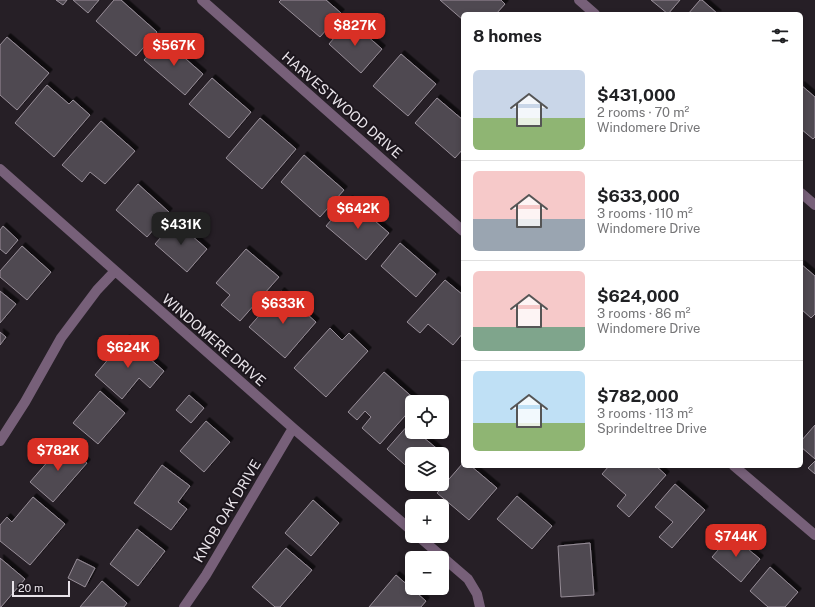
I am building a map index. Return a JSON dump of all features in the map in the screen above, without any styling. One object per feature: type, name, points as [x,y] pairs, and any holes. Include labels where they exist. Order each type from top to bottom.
[{"type":"street","name":"HARVESTWOOD DRIVE","points":[[202,0],[461,228]]},
{"type":"street","points":[[579,0],[593,12]]},
{"type":"street","name":"WINDOMERE DRIVE","points":[[0,169],[405,525]]},
{"type":"street","points":[[803,195],[815,205]]},
{"type":"street","points":[[0,441],[25,402],[61,338],[97,290],[115,271]]},
{"type":"street","name":"KNOB OAK DRIVE","points":[[184,607],[206,575],[293,428]]},
{"type":"street","points":[[736,468],[815,536]]},
{"type":"street","points":[[426,543],[468,579],[477,594],[480,607]]},
{"type":"building","points":[[56,0],[67,0],[63,5]]},
{"type":"building","points":[[73,0],[99,0],[88,13]]},
{"type":"building","points":[[114,0],[121,0],[157,32],[136,56],[96,21]]},
{"type":"building","points":[[281,0],[326,0],[341,13],[320,37],[279,2]]},
{"type":"building","points":[[440,0],[501,0],[505,4],[498,12],[461,12],[461,18]]},
{"type":"building","points":[[651,0],[680,0],[670,12],[666,12]]},
{"type":"building","points":[[700,0],[702,0],[716,12],[690,12]]},
{"type":"building","points":[[349,20],[382,49],[361,73],[329,44]]},
{"type":"building","points":[[7,37],[49,73],[17,110],[0,95],[0,45]]},
{"type":"building","points":[[163,39],[203,74],[185,95],[144,60]]},
{"type":"building","points":[[401,54],[436,84],[408,116],[373,86]]},
{"type":"building","points":[[212,78],[251,112],[229,138],[189,104]]},
{"type":"building","points":[[47,85],[69,104],[73,100],[90,115],[54,157],[15,123]]},
{"type":"building","points":[[803,87],[815,97],[815,137],[813,139],[803,131]]},
{"type":"building","points":[[437,98],[461,118],[461,151],[455,158],[415,123]]},
{"type":"building","points":[[260,118],[296,149],[262,189],[226,158]]},
{"type":"building","points":[[101,121],[135,151],[105,184],[90,172],[82,182],[62,165]]},
{"type":"building","points":[[304,155],[344,190],[320,217],[281,182]]},
{"type":"building","points":[[138,184],[169,212],[147,237],[116,210]]},
{"type":"building","points":[[349,199],[389,233],[366,260],[326,226]]},
{"type":"building","points":[[175,221],[207,249],[187,272],[155,244]]},
{"type":"building","points":[[3,226],[18,240],[6,254],[0,249],[0,230]]},
{"type":"building","points":[[400,243],[436,274],[416,297],[381,266]]},
{"type":"building","points":[[22,246],[51,272],[27,300],[0,277],[0,271]]},
{"type":"building","points":[[246,249],[279,277],[240,321],[221,305],[230,295],[216,283]]},
{"type":"building","points":[[803,266],[815,276],[815,314],[811,318],[803,311]]},
{"type":"building","points":[[445,280],[461,293],[461,335],[453,345],[428,324],[420,333],[407,322]]},
{"type":"building","points":[[0,291],[16,304],[0,323]]},
{"type":"building","points":[[281,291],[316,322],[285,358],[249,327]]},
{"type":"building","points":[[330,328],[342,340],[349,333],[368,351],[326,397],[294,368]]},
{"type":"building","points":[[0,332],[6,337],[0,345]]},
{"type":"building","points":[[126,338],[164,371],[150,388],[139,378],[122,399],[95,375]]},
{"type":"building","points":[[384,372],[410,395],[405,395],[405,416],[380,444],[362,428],[371,417],[365,411],[357,420],[348,412]]},
{"type":"building","points":[[100,391],[125,413],[98,444],[73,423]]},
{"type":"building","points":[[189,395],[204,408],[191,423],[176,410]]},
{"type":"building","points":[[206,421],[230,442],[204,472],[180,451]]},
{"type":"building","points":[[815,425],[815,459],[803,449],[803,439]]},
{"type":"building","points":[[405,429],[405,439],[425,439],[435,447],[405,447],[405,465],[387,449]]},
{"type":"building","points":[[64,443],[87,463],[53,502],[30,482]]},
{"type":"building","points":[[815,461],[815,474],[808,468]]},
{"type":"building","points":[[162,465],[190,486],[178,502],[187,509],[171,530],[134,503]]},
{"type":"building","points":[[461,465],[461,468],[473,468],[497,488],[469,520],[449,503],[449,499],[444,499],[437,493],[439,491],[449,491],[449,479]]},
{"type":"building","points":[[607,468],[658,468],[666,475],[629,517],[617,506],[626,495],[602,474]]},
{"type":"building","points":[[675,484],[705,510],[672,548],[659,537],[673,522],[655,507]]},
{"type":"building","points":[[517,496],[552,526],[532,549],[497,519]]},
{"type":"building","points":[[33,497],[65,524],[30,565],[0,541],[0,525],[7,517],[12,522]]},
{"type":"building","points":[[313,500],[339,523],[311,556],[285,533]]},
{"type":"building","points":[[137,529],[165,551],[138,586],[110,564]]},
{"type":"building","points":[[731,535],[760,559],[741,582],[712,557]]},
{"type":"building","points":[[590,543],[594,595],[561,597],[558,546]]},
{"type":"building","points":[[286,548],[312,570],[280,607],[275,607],[252,587]]},
{"type":"building","points":[[0,558],[25,579],[1,607],[0,607]]},
{"type":"building","points":[[77,559],[95,568],[85,587],[68,578]]},
{"type":"building","points":[[770,567],[798,592],[785,607],[768,607],[750,591]]},
{"type":"building","points":[[396,575],[405,583],[405,595],[419,595],[426,601],[421,607],[369,607]]},
{"type":"building","points":[[102,581],[127,603],[124,607],[80,607]]}]
